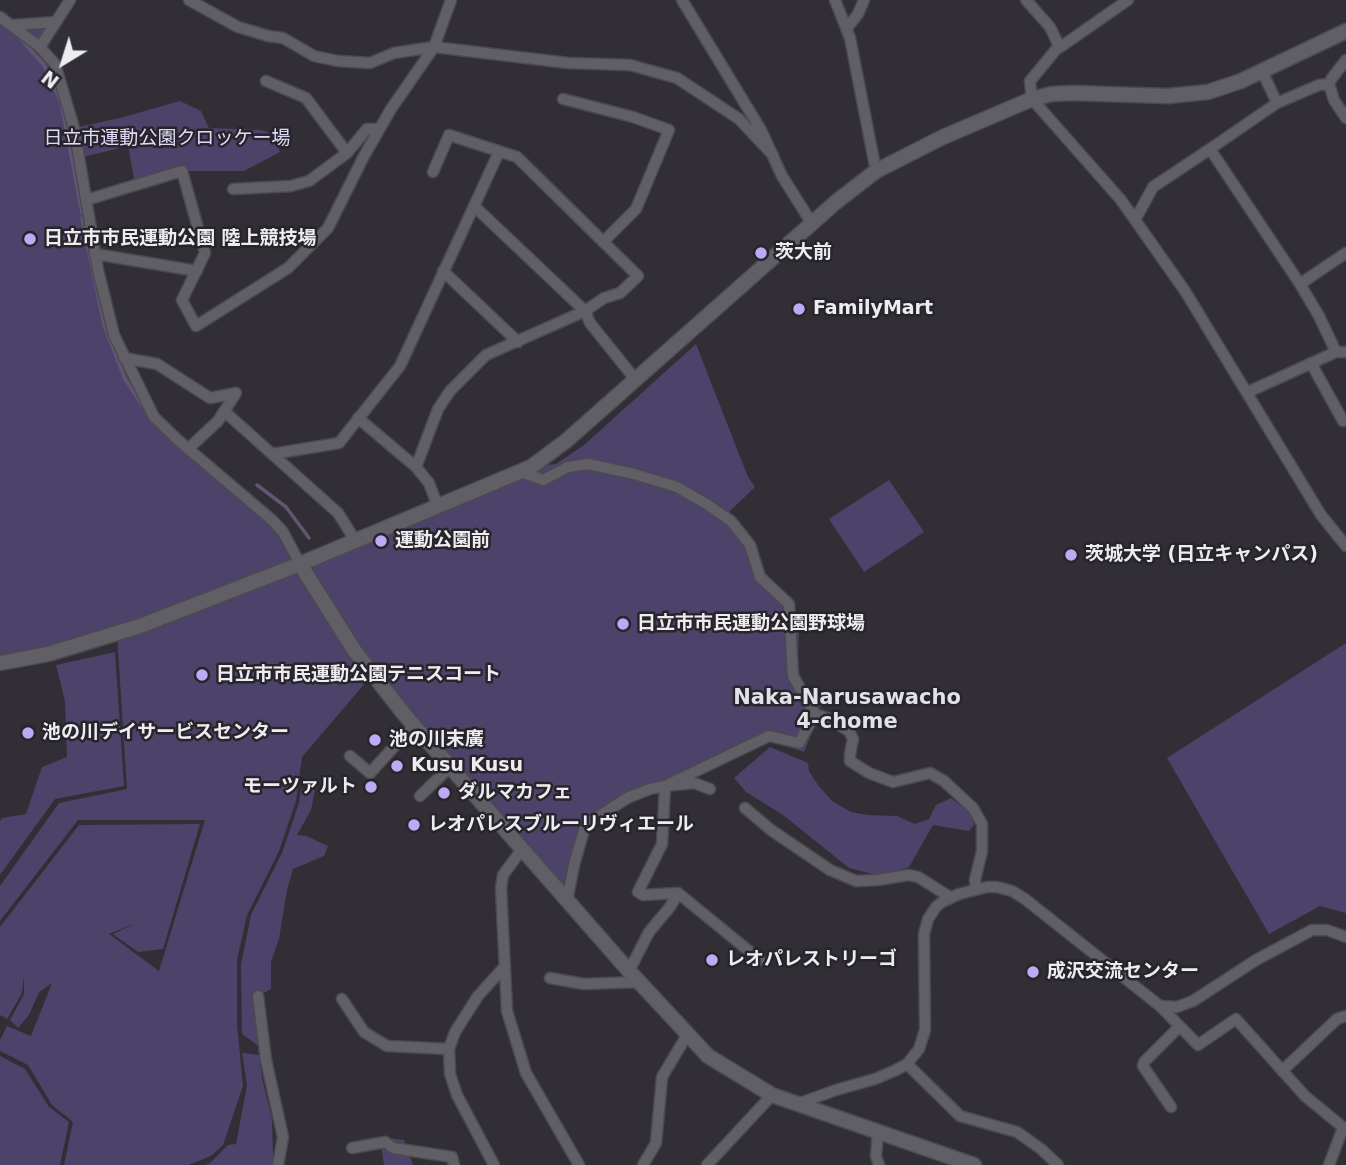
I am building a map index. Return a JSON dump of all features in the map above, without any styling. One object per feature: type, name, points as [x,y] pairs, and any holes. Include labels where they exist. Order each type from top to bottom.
[{"type":"street","points":[[40,47],[70,0]]},
{"type":"street","points":[[189,0],[238,27],[283,38],[314,56],[338,61],[370,63],[394,53],[434,47],[568,63],[630,65],[677,78],[739,119],[773,155]]},
{"type":"street","points":[[86,200],[182,171],[205,253],[182,300],[196,326],[288,268],[328,228],[379,129],[434,47],[451,0]]},
{"type":"street","points":[[682,0],[761,130],[782,176],[811,222]]},
{"type":"street","points":[[835,0],[846,28],[876,172]]},
{"type":"street","points":[[846,28],[858,14],[864,0]]},
{"type":"street","points":[[1026,0],[1050,27],[1059,48]]},
{"type":"street","points":[[1128,0],[1059,48],[1030,81],[1032,99],[1121,200],[1185,291],[1321,515],[1346,546]]},
{"type":"street","points":[[0,16],[40,47],[55,64],[69,107],[95,254],[114,335],[154,418],[283,532],[354,650],[414,725],[634,977],[708,1056],[772,1095],[974,1165]]},
{"type":"street","points":[[14,25],[56,22]]},
{"type":"street","points":[[0,663],[48,654],[117,635],[300,564],[521,472],[560,446],[811,222],[876,172],[943,137],[1032,99],[1072,93],[1189,95],[1223,88],[1346,31]]},
{"type":"street","points":[[1346,60],[1329,85],[1334,100],[1346,118]]},
{"type":"street","points":[[1262,71],[1277,103]]},
{"type":"street","points":[[265,81],[306,98],[347,153]]},
{"type":"street","points":[[1135,220],[1153,187],[1277,103],[1319,85],[1329,85]]},
{"type":"street","points":[[563,99],[633,117],[669,130],[636,209],[603,242]]},
{"type":"street","points":[[233,188],[291,187],[309,181],[347,153],[367,128],[379,129]]},
{"type":"street","points":[[416,467],[438,409],[450,390],[486,355],[585,311],[604,298],[620,293],[638,276],[517,157],[449,135],[433,172]]},
{"type":"street","points":[[1210,149],[1300,284],[1341,352],[1248,392]]},
{"type":"street","points":[[272,454],[338,443],[400,366],[499,152]]},
{"type":"street","points":[[474,206],[585,311],[590,323],[635,379]]},
{"type":"street","points":[[1300,284],[1346,253]]},
{"type":"street","points":[[95,254],[197,271]]},
{"type":"street","points":[[443,271],[518,342]]},
{"type":"street","points":[[124,358],[157,364],[210,398],[236,393],[224,411],[188,449]]},
{"type":"street","points":[[1311,363],[1343,421]]},
{"type":"street","points":[[224,411],[338,513],[355,540]]},
{"type":"street","points":[[358,418],[416,467],[429,483],[438,507]]},
{"type":"street","points":[[521,472],[543,480],[568,467],[588,464],[634,474],[677,487],[731,522],[750,545],[760,577],[789,604],[793,676],[815,714],[849,731],[853,739],[850,761],[869,773],[893,782],[930,773],[944,781],[973,808],[982,824],[982,851],[975,880],[976,889]]},
{"type":"street","points":[[665,786],[769,736],[799,743],[815,714]]},
{"type":"street","points":[[350,756],[370,773],[414,725]]},
{"type":"street","points":[[420,796],[450,767]]},
{"type":"street","points":[[567,901],[574,865],[584,830],[589,823],[627,798],[650,789],[694,783],[710,789]]},
{"type":"street","points":[[665,786],[662,844],[638,892],[643,895],[678,893],[760,960]]},
{"type":"street","points":[[745,808],[771,830],[830,870],[856,881],[909,875],[918,877],[950,897]]},
{"type":"street","points":[[522,849],[503,875],[501,888],[507,1012],[526,1073],[579,1165]]},
{"type":"street","points":[[797,1104],[875,1079],[907,1064],[919,1049],[925,1030],[924,934],[932,913],[950,897],[976,889],[997,887],[1012,891],[1025,899],[1160,1006],[1198,1045],[1236,1019],[1305,1097],[1345,1128],[1340,1133],[1329,1165]]},
{"type":"street","points":[[634,977],[649,932],[678,893]]},
{"type":"street","points":[[1160,1006],[1177,1007],[1194,1001],[1256,960],[1312,930],[1327,930],[1346,937]]},
{"type":"street","points":[[494,1165],[457,1094],[450,1074],[449,1049],[455,1032],[478,996],[505,966]]},
{"type":"street","points":[[550,978],[584,984],[634,977]]},
{"type":"street","points":[[258,996],[267,1060],[283,1138],[278,1165]]},
{"type":"street","points":[[342,999],[365,1032],[387,1046],[449,1049]]},
{"type":"street","points":[[1282,1071],[1337,1018],[1346,1016]]},
{"type":"street","points":[[1171,1107],[1143,1066],[1180,1027]]},
{"type":"street","points":[[643,1165],[656,1143],[662,1077],[687,1035]]},
{"type":"street","points":[[907,1064],[960,1116],[1017,1132],[1058,1165]]},
{"type":"street","points":[[707,1165],[772,1095]]},
{"type":"street","points":[[878,1131],[876,1156],[879,1165]]},
{"type":"street","points":[[352,1148],[385,1142],[393,1148],[452,1157],[454,1165]]},
{"type":"green space","name":"日立市運動公園クロッケー場","points":[[0,16],[14,25],[56,22],[40,47],[55,64],[74,128],[180,101],[201,111],[209,128],[261,130],[274,134],[280,152],[244,171],[182,171],[135,184],[128,146],[79,158],[114,335],[154,417],[272,520],[300,564],[531,467],[556,464],[584,445],[696,344],[748,477],[755,487],[729,512],[729,522],[776,590],[799,630],[797,682],[826,699],[815,714],[817,720],[804,752],[770,740],[639,794],[584,830],[565,898],[372,675],[302,757],[296,801],[279,851],[247,915],[237,960],[237,1024],[243,1086],[223,1145],[211,1156],[188,1165],[64,1165],[73,1122],[52,1105],[28,1065],[0,1051],[0,1040],[7,1026],[31,1036],[52,983],[39,992],[29,1015],[18,1028],[10,1020],[24,994],[24,976],[22,993],[7,1019],[0,1015],[0,927],[79,825],[200,824],[163,949],[138,952],[113,934],[136,923],[109,934],[159,971],[205,820],[78,820],[0,921],[0,886],[59,803],[127,789],[117,635],[0,663]]},
{"type":"green space","points":[[889,480],[924,532],[864,572],[829,519]]},
{"type":"green space","points":[[1346,643],[1346,913],[1320,906],[1269,934],[1167,758]]},
{"type":"green space","points":[[115,652],[124,786],[55,799],[0,875],[0,821],[2,818],[26,814],[42,767],[67,757],[65,701],[56,665]]},
{"type":"green space","points":[[770,747],[808,763],[809,771],[832,801],[851,812],[897,816],[915,824],[929,819],[936,805],[951,798],[969,812],[974,825],[969,831],[933,825],[909,867],[881,876],[849,868],[783,815],[746,792],[734,778]]},
{"type":"green space","points":[[301,789],[315,790],[311,810],[297,835],[328,846],[324,856],[293,869],[279,939],[271,962],[271,989],[253,999],[260,1047],[242,1034],[241,965],[251,915],[282,853]]},
{"type":"green space","points":[[242,1053],[259,1055],[272,1119],[273,1155],[283,1165],[205,1165],[228,1145],[236,1144],[247,1085]]},
{"type":"green space","points":[[0,1056],[25,1069],[49,1107],[69,1122],[60,1165],[0,1165]]},
{"type":"green space","points":[[380,1137],[404,1140],[413,1165],[384,1165]]},
{"type":"waterway","points":[[19,37],[44,65],[61,102],[82,213]]},
{"type":"waterway","points":[[82,218],[104,325],[125,379],[146,411]]},
{"type":"waterway","points":[[257,485],[286,507],[309,538]]},
{"type":"place","name":"日立市市民運動公園 陸上競技場","points":[[30,239]]},
{"type":"place","name":"茨大前","points":[[761,253]]},
{"type":"place","name":"FamilyMart","points":[[799,309]]},
{"type":"place","name":"運動公園前","points":[[381,541]]},
{"type":"place","name":"茨城大学 (日立キャンパス)","points":[[1071,555]]},
{"type":"place","name":"日立市市民運動公園野球場","points":[[623,624]]},
{"type":"place","name":"日立市市民運動公園テニスコート","points":[[202,675]]},
{"type":"place","name":"池の川デイサービスセンター","points":[[28,733]]},
{"type":"place","name":"池の川末廣","points":[[375,740]]},
{"type":"place","name":"Kusu Kusu","points":[[397,766]]},
{"type":"place","name":"モーツァルト","points":[[371,787]]},
{"type":"place","name":"ダルマカフェ","points":[[444,793]]},
{"type":"place","name":"レオパレスブルーリヴィエール","points":[[414,825]]},
{"type":"place","name":"レオパレストリーゴ","points":[[712,960]]},
{"type":"place","name":"成沢交流センター","points":[[1033,972]]},
{"type":"district","name":"Naka-Narusawacho 4-chome","points":[[847,711]]}]
